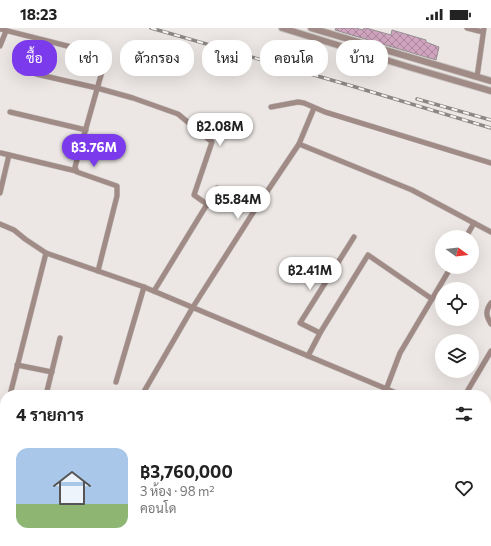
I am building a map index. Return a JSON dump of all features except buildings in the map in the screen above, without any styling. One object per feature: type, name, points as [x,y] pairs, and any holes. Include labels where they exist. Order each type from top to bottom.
[{"type":"street","points":[[282,28],[491,91]]},
{"type":"street","points":[[311,28],[328,30],[412,58],[491,81]]},
{"type":"street","points":[[467,28],[484,30],[477,77]]},
{"type":"street","points":[[0,46],[3,30],[103,55],[105,61],[75,167],[76,170]]},
{"type":"street","points":[[408,67],[412,58]]},
{"type":"street","points":[[45,76],[133,98],[178,114],[212,142],[194,195],[208,205]]},
{"type":"street","points":[[271,107],[298,102],[304,103],[325,112],[491,163]]},
{"type":"street","points":[[145,390],[193,307],[299,144],[314,108]]},
{"type":"street","points":[[10,112],[86,130]]},
{"type":"street","points":[[299,144],[412,190],[491,232]]},
{"type":"street","points":[[1,153],[76,170],[117,186],[117,196],[98,271]]},
{"type":"street","points":[[0,193],[9,155]]},
{"type":"street","points":[[154,291],[217,188],[256,208]]},
{"type":"street","points":[[470,230],[474,223]]},
{"type":"street","points":[[0,224],[14,230],[46,253],[144,286],[386,389],[400,353],[447,274]]},
{"type":"street","points":[[320,332],[300,323],[354,237]]},
{"type":"street","points":[[11,390],[46,253]]},
{"type":"street","points":[[308,356],[320,332],[368,255],[432,299]]},
{"type":"street","points":[[116,382],[144,286]]},
{"type":"street","points":[[491,302],[487,308],[486,316],[491,324]]},
{"type":"street","points":[[47,390],[60,338]]},
{"type":"street","points":[[468,390],[491,351]]},
{"type":"street","points":[[17,365],[52,372]]},
{"type":"railway","points":[[151,28],[491,128]]},
{"type":"railway","points":[[417,99],[491,120]]}]
